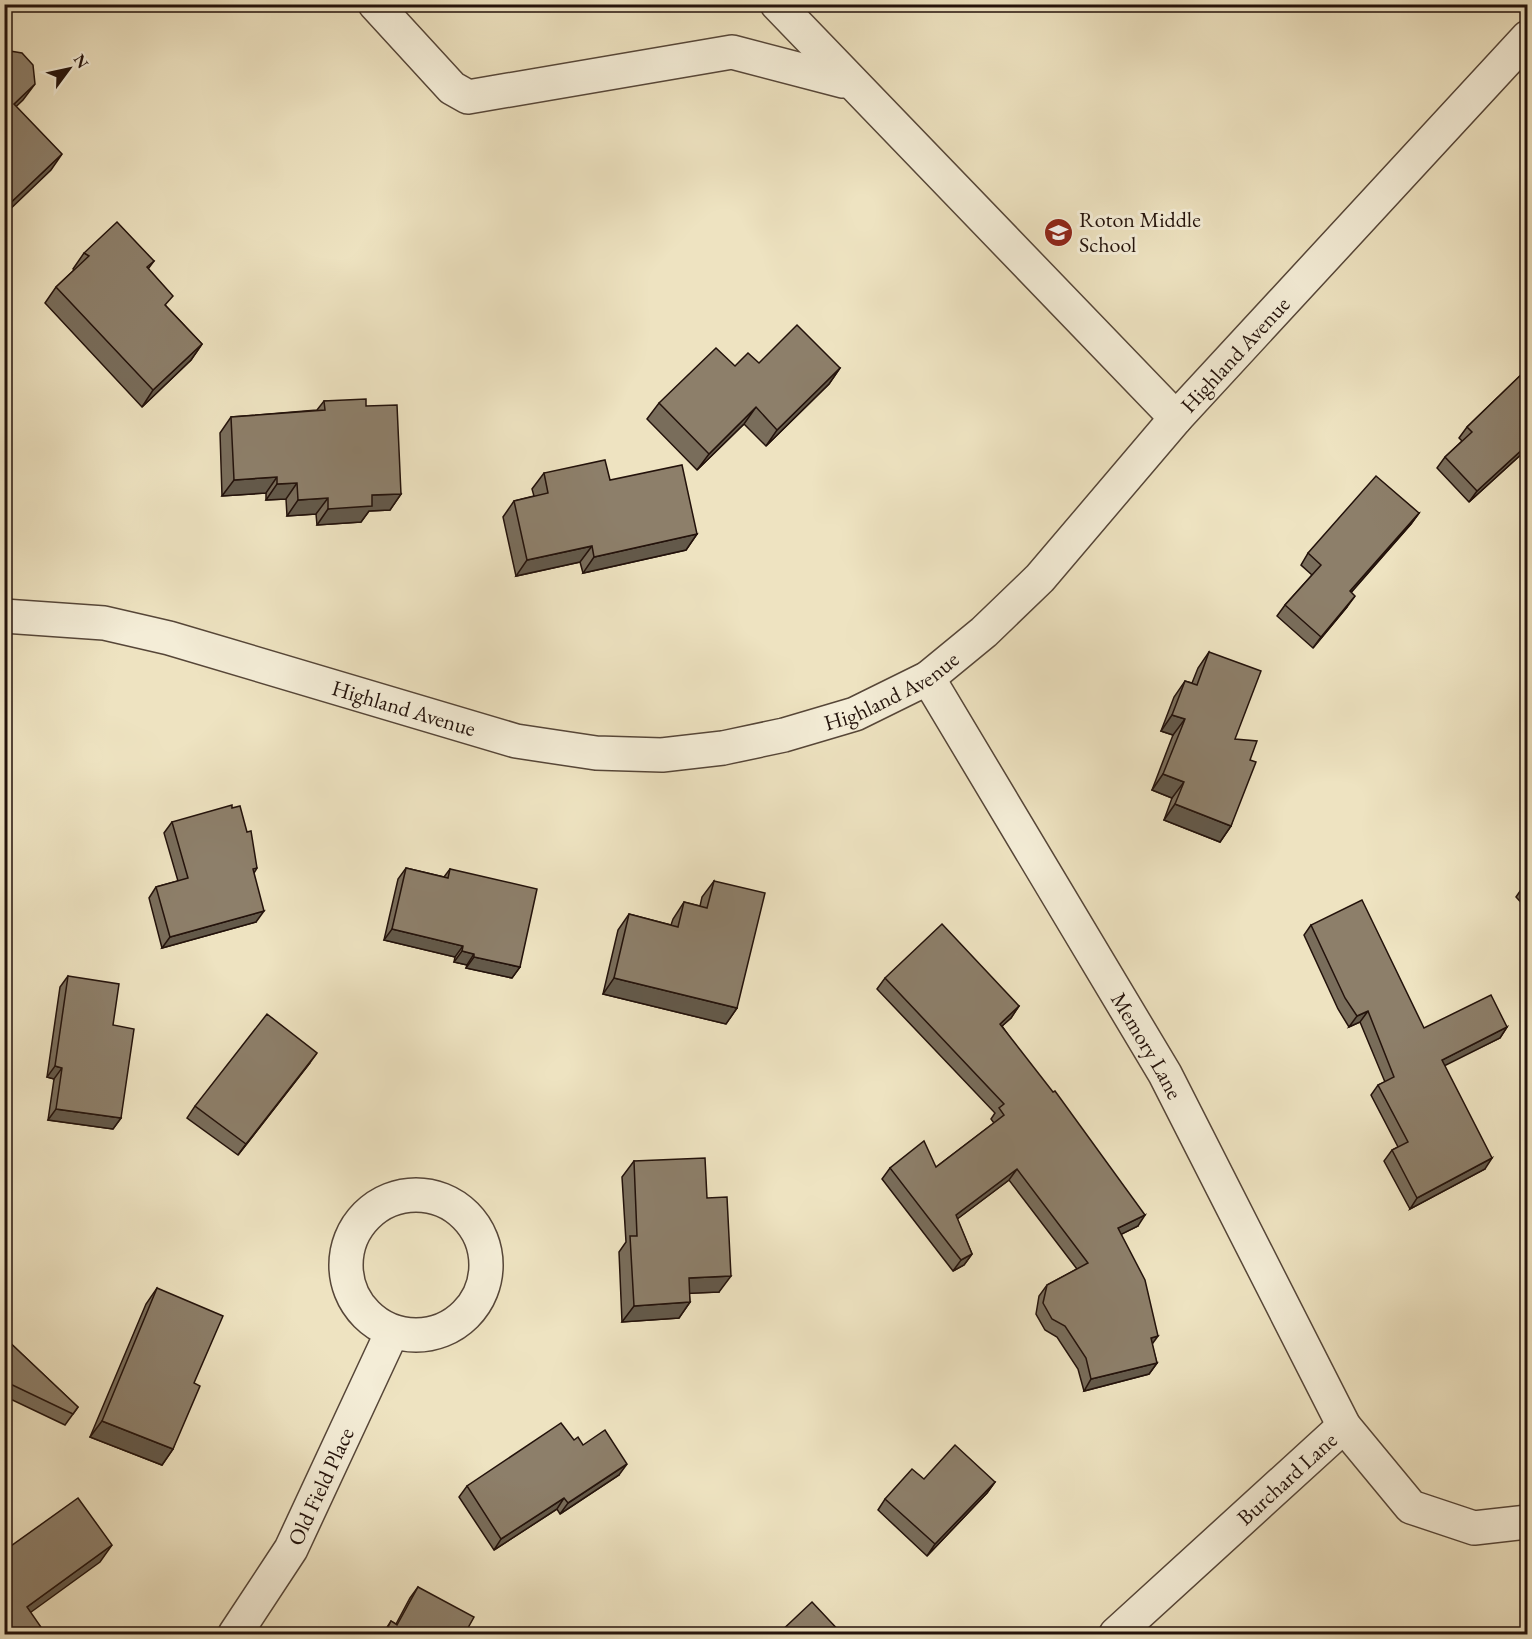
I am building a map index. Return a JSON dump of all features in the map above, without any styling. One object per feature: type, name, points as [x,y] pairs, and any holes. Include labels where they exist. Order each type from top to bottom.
[{"type":"street","points":[[375,4],[452,88],[468,97],[732,52],[843,81],[847,78]]},
{"type":"street","points":[[774,5],[1176,418]]},
{"type":"street","name":"Highland Avenue","points":[[4,616],[104,623],[168,638],[516,741],[596,753],[682,753],[723,748],[784,735],[855,714],[927,678],[984,632],[1040,578],[1176,418],[1527,38]]},
{"type":"street","name":"Memory Lane","points":[[927,678],[1165,1074],[1344,1426]]},
{"type":"street","points":[[406,1195],[429,1195],[451,1204],[469,1218],[482,1238],[487,1261],[485,1284],[475,1305],[459,1322],[438,1333],[415,1336],[392,1332],[372,1321],[356,1303],[347,1281],[346,1258],[352,1235],[365,1216],[384,1203],[406,1195]]},
{"type":"street","name":"Old Field Place","points":[[235,1635],[291,1549],[392,1332]]},
{"type":"street","name":"Burchard Lane","points":[[1116,1635],[1344,1426],[1411,1507],[1474,1527],[1527,1522]]},
{"type":"building","points":[[4,50],[22,53],[33,65],[35,84],[14,104],[62,154],[4,209]]},
{"type":"building","points":[[117,222],[154,261],[147,267],[173,296],[165,305],[202,344],[153,390],[56,287],[89,256],[84,253]]},
{"type":"building","points":[[797,325],[840,368],[777,430],[756,407],[709,454],[659,403],[716,348],[735,366],[748,353],[759,363]]},
{"type":"building","points":[[1527,369],[1527,445],[1477,491],[1445,457],[1472,432],[1467,427]]},
{"type":"building","points":[[366,399],[366,406],[397,405],[401,494],[372,495],[372,506],[328,509],[328,498],[298,500],[297,483],[277,484],[277,477],[234,480],[231,417],[325,410],[324,401]]},
{"type":"building","points":[[605,460],[610,480],[682,465],[697,534],[594,557],[592,546],[527,560],[514,501],[548,493],[544,473]]},
{"type":"building","points":[[1376,476],[1419,513],[1350,591],[1355,596],[1321,637],[1285,605],[1321,565],[1308,553]]},
{"type":"building","points":[[1209,652],[1261,671],[1235,739],[1257,741],[1250,760],[1256,762],[1231,826],[1175,804],[1184,782],[1163,774],[1185,719],[1172,715],[1185,681],[1197,685]]},
{"type":"building","points":[[232,805],[232,808],[240,806],[247,832],[251,831],[257,868],[253,869],[264,911],[170,937],[156,887],[188,878],[172,822]]},
{"type":"building","points":[[406,868],[448,878],[450,869],[537,889],[520,967],[474,957],[474,954],[462,951],[463,946],[392,929]]},
{"type":"building","points":[[714,881],[765,893],[737,1008],[614,978],[629,914],[678,927],[684,902],[707,908]]},
{"type":"building","points":[[1362,900],[1424,1028],[1491,995],[1507,1027],[1442,1060],[1492,1158],[1417,1198],[1392,1150],[1408,1142],[1378,1085],[1394,1077],[1368,1011],[1357,1016],[1345,998],[1311,925]]},
{"type":"building","points":[[942,924],[1019,1006],[1000,1024],[1053,1092],[1055,1091],[1145,1215],[1118,1228],[1145,1280],[1158,1336],[1151,1338],[1157,1363],[1091,1379],[1086,1358],[1065,1326],[1052,1319],[1043,1303],[1047,1285],[1088,1263],[1017,1169],[956,1215],[972,1254],[961,1260],[890,1168],[924,1141],[936,1167],[1004,1115],[999,1108],[1004,1104],[885,978]]},
{"type":"building","points":[[68,976],[119,984],[113,1025],[134,1029],[121,1118],[56,1109],[62,1068],[55,1066]]},
{"type":"building","points":[[267,1014],[317,1053],[246,1144],[195,1106]]},
{"type":"building","points":[[705,1158],[707,1198],[727,1197],[731,1276],[689,1278],[690,1302],[634,1306],[630,1236],[637,1236],[634,1161]]},
{"type":"building","points":[[157,1288],[223,1316],[194,1383],[200,1386],[173,1449],[102,1421]]},
{"type":"building","points":[[4,1337],[78,1407],[73,1414],[4,1381]]},
{"type":"building","points":[[561,1423],[574,1440],[578,1437],[583,1445],[605,1430],[627,1464],[568,1503],[564,1498],[501,1539],[467,1486]]},
{"type":"building","points":[[955,1445],[995,1482],[935,1544],[885,1499],[912,1469],[924,1479]]},
{"type":"building","points":[[78,1498],[112,1545],[27,1607],[43,1630],[37,1635],[4,1635],[4,1551]]},
{"type":"building","points":[[418,1587],[474,1617],[464,1635],[384,1635],[391,1621],[397,1625]]},
{"type":"building","points":[[812,1602],[843,1635],[777,1635]]},
{"type":"place","name":"Roton Middle School","points":[[1058,232]]}]
